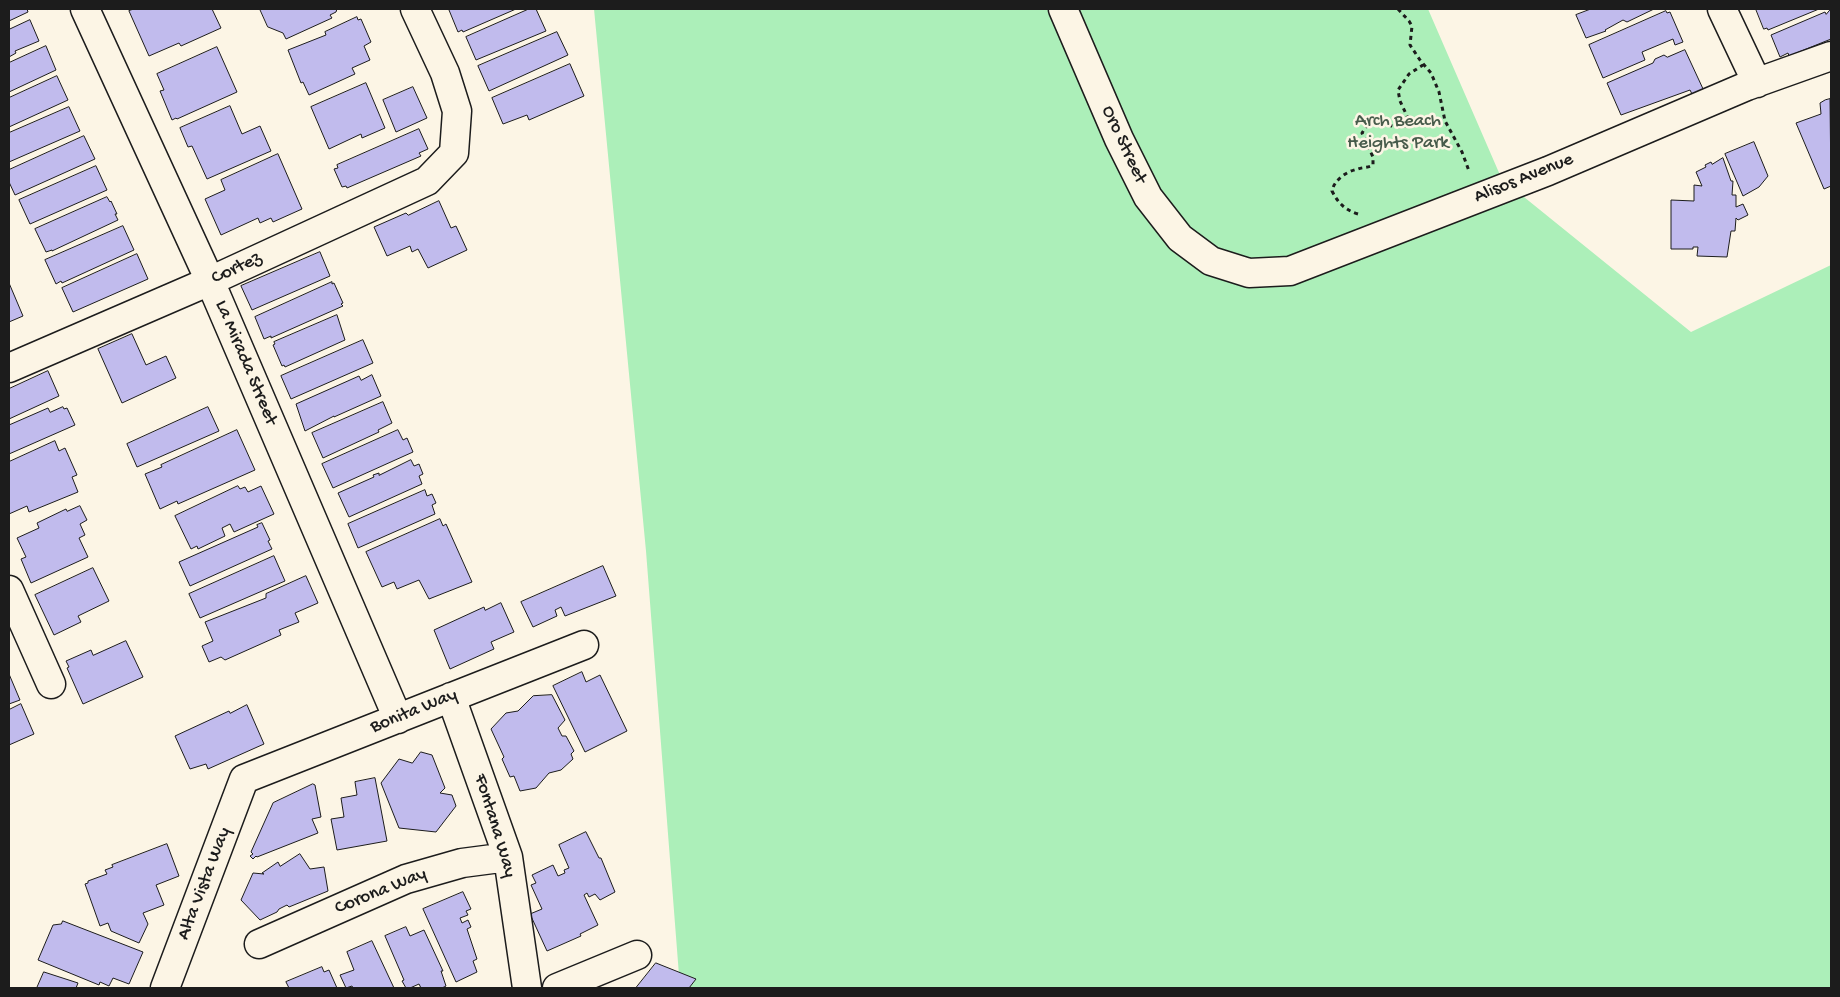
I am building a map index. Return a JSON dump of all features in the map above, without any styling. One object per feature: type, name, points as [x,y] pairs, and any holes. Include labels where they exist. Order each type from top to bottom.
[{"type":"street","name":"La Mirada Street","points":[[85,9],[210,281],[398,719]]},
{"type":"street","name":"Cortez","points":[[9,368],[210,281],[427,181],[454,153],[457,111],[445,73],[415,9]]},
{"type":"street","name":"Oro Street","points":[[1063,9],[1119,139],[1148,197],[1180,238],[1211,262]]},
{"type":"street","points":[[1722,9],[1752,85]]},
{"type":"street","name":"Alisos Avenue","points":[[1211,262],[1249,272],[1290,271],[1548,171],[1752,85],[1831,56]]},
{"type":"street","points":[[9,590],[51,684]]},
{"type":"street","name":"Bonita Way","points":[[244,779],[584,645]]},
{"type":"street","name":"Fontana Way","points":[[451,697],[508,857],[528,988]]},
{"type":"street","name":"Alta Vista Way","points":[[166,988],[244,779]]},
{"type":"street","name":"Corona Way","points":[[259,944],[406,879],[462,863],[508,857]]},
{"type":"street","points":[[557,988],[637,955]]},
{"type":"path","points":[[1398,9],[1410,23],[1413,30],[1410,45],[1423,65],[1431,73],[1439,92],[1445,121],[1462,152],[1476,199]]},
{"type":"path","points":[[1389,232],[1387,216],[1379,213],[1363,215],[1348,211],[1341,206],[1332,190],[1337,179],[1355,169],[1370,167],[1373,164],[1373,157],[1362,133],[1366,127],[1380,122],[1401,127],[1405,126],[1408,118],[1400,101],[1398,90],[1409,74],[1423,65]]},
{"type":"green space","name":"Arch Beach Heights Park","points":[[594,9],[1428,9],[1500,175],[1498,176],[1691,332],[1831,265],[1831,988],[680,988],[646,551]]},
{"type":"building","points":[[9,9],[27,9],[28,12],[9,21]]},
{"type":"building","points":[[134,9],[212,9],[221,28],[181,46],[179,43],[149,56],[129,11]]},
{"type":"building","points":[[260,9],[337,9],[336,12],[330,15],[332,18],[286,39],[283,33],[268,27]]},
{"type":"building","points":[[516,9],[463,32],[462,30],[458,32],[449,10]]},
{"type":"building","points":[[529,9],[536,9],[546,31],[476,60],[466,37]]},
{"type":"building","points":[[1591,9],[1654,9],[1627,22],[1623,20],[1606,31],[1586,38],[1576,15]]},
{"type":"building","points":[[1756,9],[1819,9],[1768,30],[1767,28],[1764,29]]},
{"type":"building","points":[[1831,9],[1831,39],[1789,56],[1788,53],[1780,57],[1771,35],[1825,12],[1826,14]]},
{"type":"building","points":[[1666,11],[1667,13],[1670,12],[1683,42],[1675,45],[1673,39],[1642,52],[1645,60],[1603,78],[1589,45]]},
{"type":"building","points":[[357,17],[358,20],[361,19],[371,42],[364,46],[370,60],[352,68],[355,74],[309,95],[303,82],[301,83],[288,50],[326,35],[325,32]]},
{"type":"building","points":[[30,20],[39,41],[15,51],[16,53],[9,57],[9,29]]},
{"type":"building","points":[[557,32],[568,55],[489,91],[478,66]]},
{"type":"building","points":[[46,46],[56,70],[9,92],[9,63]]},
{"type":"building","points":[[217,47],[237,92],[172,120],[160,91],[164,90],[157,74]]},
{"type":"building","points":[[1685,50],[1704,91],[1693,96],[1690,90],[1621,115],[1607,83],[1653,63],[1655,59],[1664,55],[1667,57]]},
{"type":"building","points":[[570,64],[584,96],[529,120],[527,115],[503,124],[492,98]]},
{"type":"building","points":[[57,76],[68,100],[9,127],[9,98]]},
{"type":"building","points":[[366,83],[385,128],[362,138],[361,134],[329,149],[311,107]]},
{"type":"building","points":[[413,87],[427,118],[396,132],[383,100]]},
{"type":"building","points":[[1830,99],[1831,186],[1824,189],[1796,123],[1821,114],[1820,103]]},
{"type":"building","points":[[230,106],[242,134],[260,126],[271,151],[207,179],[192,146],[188,147],[180,128]]},
{"type":"building","points":[[69,107],[80,131],[9,162],[9,133]]},
{"type":"building","points":[[419,129],[428,149],[419,153],[421,156],[347,188],[346,186],[342,187],[334,169],[338,168],[337,165]]},
{"type":"building","points":[[84,136],[95,159],[15,195],[9,182],[9,170]]},
{"type":"building","points":[[1754,142],[1768,176],[1759,187],[1743,196],[1725,154]]},
{"type":"building","points":[[278,154],[302,209],[273,222],[271,218],[260,223],[258,218],[221,235],[205,199],[225,190],[221,180]]},
{"type":"building","points":[[1723,158],[1731,181],[1733,181],[1732,195],[1736,195],[1736,207],[1743,204],[1748,215],[1738,220],[1736,218],[1735,231],[1731,231],[1727,257],[1697,256],[1698,247],[1693,247],[1693,249],[1671,249],[1671,200],[1694,201],[1694,185],[1702,186],[1696,172],[1706,167],[1705,165],[1711,162],[1712,164]]},
{"type":"building","points":[[96,166],[107,190],[30,224],[19,200]]},
{"type":"building","points":[[107,197],[111,201],[118,220],[52,251],[46,252],[35,229]]},
{"type":"building","points":[[439,201],[451,228],[456,226],[467,250],[428,268],[418,249],[412,252],[410,246],[387,256],[374,227]]},
{"type":"building","points":[[123,226],[134,250],[56,284],[45,260]]},
{"type":"building","points":[[320,252],[330,276],[252,310],[241,286]]},
{"type":"building","points":[[137,254],[148,279],[73,312],[62,288]]},
{"type":"building","points":[[332,282],[343,306],[271,338],[271,336],[264,339],[255,317]]},
{"type":"building","points":[[9,283],[23,316],[9,322]]},
{"type":"building","points":[[337,315],[345,340],[285,367],[284,365],[282,366],[273,345],[275,344],[274,342]]},
{"type":"building","points":[[132,334],[146,365],[166,356],[176,378],[122,403],[98,349]]},
{"type":"building","points":[[363,340],[373,363],[291,399],[281,376]]},
{"type":"building","points":[[48,371],[59,396],[9,419],[9,389]]},
{"type":"building","points":[[372,375],[381,396],[305,431],[296,404],[359,376],[361,380]]},
{"type":"building","points":[[383,402],[392,423],[378,430],[379,432],[323,458],[312,433]]},
{"type":"building","points":[[63,407],[64,409],[67,408],[75,425],[9,454],[9,425],[48,408],[50,412]]},
{"type":"building","points":[[208,407],[219,431],[137,467],[127,444]]},
{"type":"building","points":[[237,430],[255,470],[178,504],[177,501],[160,509],[145,474]]},
{"type":"building","points":[[398,430],[403,440],[407,438],[413,452],[333,488],[322,464]]},
{"type":"building","points":[[55,441],[59,451],[65,448],[77,475],[72,477],[78,492],[29,512],[27,506],[9,514],[9,462]]},
{"type":"building","points":[[411,460],[414,466],[419,464],[423,474],[419,476],[422,484],[349,517],[338,493],[374,477],[373,475],[379,473],[379,475]]},
{"type":"building","points":[[238,486],[240,489],[245,487],[248,492],[261,486],[274,514],[234,532],[230,524],[222,528],[225,536],[198,549],[197,546],[191,549],[175,516]]},
{"type":"building","points":[[425,490],[427,496],[432,494],[436,503],[432,505],[435,514],[358,548],[348,524]]},
{"type":"building","points":[[80,506],[87,520],[80,524],[85,535],[79,538],[88,557],[31,583],[21,559],[26,557],[17,538],[39,528],[37,523],[66,509],[67,511]]},
{"type":"building","points":[[440,519],[443,526],[446,524],[472,582],[429,599],[419,580],[397,589],[394,582],[382,587],[366,552]]},
{"type":"building","points":[[262,523],[272,549],[190,586],[179,562],[258,527],[257,525]]},
{"type":"building","points":[[274,556],[285,581],[200,618],[189,594]]},
{"type":"building","points":[[603,566],[616,596],[565,616],[561,607],[555,610],[557,616],[533,627],[521,602]]},
{"type":"building","points":[[93,568],[109,601],[78,616],[81,622],[54,635],[35,595]]},
{"type":"building","points":[[306,576],[318,603],[295,613],[299,622],[279,630],[281,635],[225,660],[221,657],[209,662],[202,646],[213,641],[205,622],[266,598],[266,594]]},
{"type":"building","points":[[501,603],[514,632],[491,642],[494,649],[450,669],[434,630],[484,607],[485,610]]},
{"type":"building","points":[[126,641],[143,677],[83,704],[67,668],[69,667],[66,661],[91,650],[93,655]]},
{"type":"building","points":[[582,672],[586,682],[600,675],[627,731],[585,752],[553,686]]},
{"type":"building","points":[[9,674],[20,700],[9,704]]},
{"type":"building","points":[[552,695],[565,720],[558,728],[562,736],[566,736],[574,751],[571,754],[573,759],[561,770],[549,773],[536,788],[520,791],[514,776],[510,777],[502,759],[504,757],[491,729],[506,713],[518,711],[533,696]]},
{"type":"building","points":[[21,704],[34,734],[9,745],[9,710]]},
{"type":"building","points":[[247,705],[264,744],[208,769],[206,764],[190,769],[175,736],[229,711],[230,713]]},
{"type":"building","points":[[421,752],[432,755],[445,788],[440,793],[452,795],[456,806],[436,832],[399,828],[381,783],[399,759],[412,763]]},
{"type":"building","points":[[375,778],[387,841],[337,850],[331,819],[344,817],[341,798],[357,795],[355,782]]},
{"type":"building","points":[[313,784],[315,785],[321,817],[312,819],[318,833],[256,856],[253,859],[250,856],[253,854],[251,852],[273,803]]},
{"type":"building","points":[[586,832],[599,858],[601,858],[615,892],[600,900],[595,894],[589,897],[587,893],[584,895],[598,925],[580,934],[581,936],[547,951],[530,914],[542,909],[531,885],[536,883],[532,875],[553,865],[558,876],[565,873],[564,870],[569,868],[559,845]]},
{"type":"building","points":[[167,844],[179,876],[156,885],[164,905],[143,913],[148,924],[139,943],[111,931],[108,923],[100,926],[85,884],[107,874],[105,870],[113,867],[112,865]]},
{"type":"building","points":[[300,854],[310,869],[324,867],[328,891],[289,907],[287,905],[260,920],[241,900],[253,873],[264,874],[262,873],[278,862],[280,866]]},
{"type":"building","points":[[463,892],[471,909],[466,911],[468,915],[460,918],[462,923],[468,920],[471,927],[467,929],[477,959],[473,961],[477,972],[456,982],[423,909]]},
{"type":"building","points":[[63,921],[143,952],[129,984],[113,978],[109,986],[100,982],[99,985],[38,960],[53,925],[61,924]]},
{"type":"building","points":[[406,927],[410,936],[424,930],[443,971],[441,971],[446,986],[442,988],[421,988],[419,984],[406,988],[385,936]]},
{"type":"building","points":[[372,941],[394,988],[353,988],[352,986],[346,988],[340,975],[354,970],[347,952]]},
{"type":"building","points":[[656,963],[696,979],[689,988],[636,988]]},
{"type":"building","points":[[322,967],[324,972],[329,970],[337,988],[289,988],[286,982]]},
{"type":"building","points":[[44,972],[78,983],[76,988],[37,988]]}]
